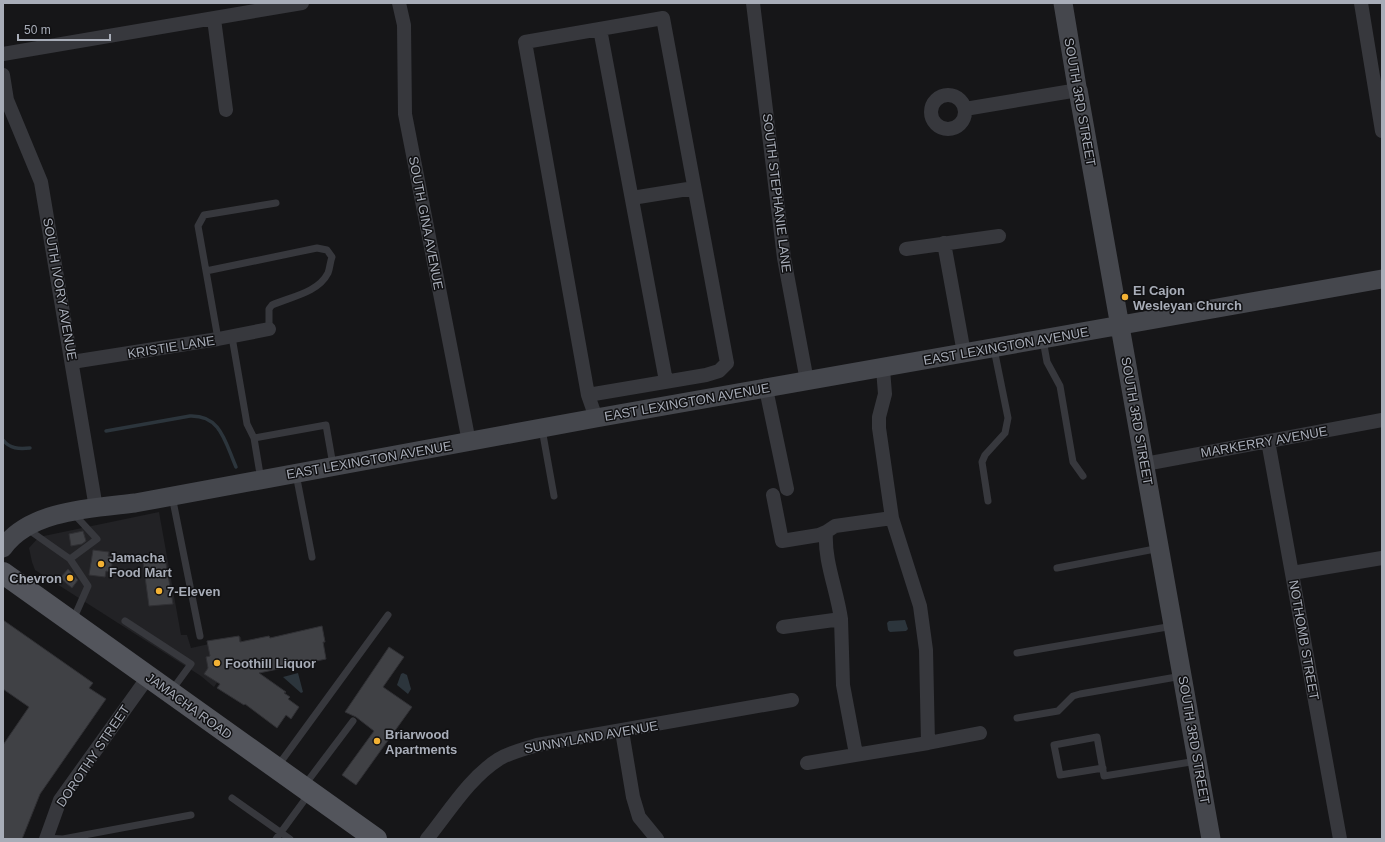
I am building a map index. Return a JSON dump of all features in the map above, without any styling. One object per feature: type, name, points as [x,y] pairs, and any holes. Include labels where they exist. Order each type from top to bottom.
[{"type":"main road","name":"JAMACHA ROAD","points":[[3,573],[376,839]]},
{"type":"street","points":[[3,54],[302,3]]},
{"type":"street","name":"SOUTH GINA AVENUE","points":[[399,3],[404,25],[405,114],[469,442]]},
{"type":"street","name":"SOUTH STEPHANIE LANE","points":[[753,3],[784,258],[807,381]]},
{"type":"street","name":"SOUTH 3RD STREET","points":[[1063,3],[1211,839]]},
{"type":"street","points":[[1361,3],[1382,132]]},
{"type":"street","points":[[588,395],[719,371],[727,363],[663,18],[525,42],[588,395],[596,418]]},
{"type":"street","points":[[214,19],[226,110]]},
{"type":"street","points":[[600,29],[666,381]]},
{"type":"street","name":"SOUTH IVORY AVENUE","points":[[3,75],[7,100],[42,182],[96,508]]},
{"type":"street","points":[[964,109],[1078,88]]},
{"type":"street","points":[[632,198],[694,188]]},
{"type":"street","points":[[906,249],[999,236]]},
{"type":"street","points":[[944,243],[964,353]]},
{"type":"street","name":"EAST LEXINGTON AVENUE","points":[[3,548],[9,540],[26,528],[45,519],[72,512],[172,496],[596,418],[994,349],[1382,279]]},
{"type":"street","name":"KRISTIE LANE","points":[[72,362],[225,338],[269,329]]},
{"type":"street","points":[[883,368],[885,394],[879,417],[879,428],[892,518],[920,606],[926,650],[928,743]]},
{"type":"street","points":[[766,388],[786,489]]},
{"type":"street","name":"MARKERRY AVENUE","points":[[1145,464],[1382,420]]},
{"type":"street","name":"NOTHOMB STREET","points":[[1268,441],[1340,839]]},
{"type":"street","points":[[773,495],[782,541],[819,535],[835,526],[892,518]]},
{"type":"street","points":[[826,532],[825,546],[841,618],[843,685],[856,754]]},
{"type":"street","points":[[1292,574],[1382,558]]},
{"type":"street","points":[[783,627],[841,618]]},
{"type":"street","name":"DOROTHY STREET","points":[[46,838],[60,800],[148,677]]},
{"type":"street","name":"SUNNYLAND AVENUE","points":[[427,839],[478,776],[499,759],[516,751],[792,700]]},
{"type":"street","points":[[622,731],[633,797],[639,817],[656,839]]},
{"type":"street","points":[[806,763],[980,734]]},
{"type":"lane","points":[[261,480],[254,438],[247,424],[206,271],[198,226],[204,215],[276,202]]},
{"type":"lane","points":[[206,271],[317,248],[327,250],[332,257],[328,273],[318,285],[312,289],[272,305],[269,309],[269,329]]},
{"type":"lane","points":[[1043,340],[1047,362],[1060,386],[1073,462],[1083,476]]},
{"type":"lane","points":[[988,501],[982,462],[985,456],[1005,433],[1008,418],[994,349]]},
{"type":"lane","points":[[254,438],[326,425],[334,467]]},
{"type":"lane","points":[[542,428],[554,496]]},
{"type":"lane","points":[[296,473],[312,557]]},
{"type":"lane","points":[[172,496],[200,636]]},
{"type":"lane","points":[[70,559],[97,539],[72,512]]},
{"type":"lane","points":[[26,528],[70,559],[88,586],[72,622]]},
{"type":"lane","points":[[1057,568],[1160,548]]},
{"type":"lane","points":[[276,768],[388,615]]},
{"type":"lane","points":[[125,621],[191,664],[170,693]]},
{"type":"lane","points":[[1017,653],[1174,626]]},
{"type":"lane","points":[[1017,718],[1058,711],[1073,696],[1080,694],[1182,676]]},
{"type":"lane","points":[[276,839],[353,722]]},
{"type":"lane","points":[[1103,768],[1060,775],[1054,745],[1097,737],[1103,768],[1104,776],[1197,761]]},
{"type":"lane","points":[[232,798],[290,839]]},
{"type":"lane","points":[[46,838],[63,839],[191,815]]},
{"type":"shaded area","points":[[159,512],[181,635],[187,635],[191,648],[241,637],[242,645],[214,687],[201,676],[35,570],[32,562],[29,548],[39,537]]},
{"type":"shaded area","points":[[905,620],[908,629],[906,631],[890,632],[888,630],[887,623],[889,621]]},
{"type":"shaded area","points":[[298,673],[303,692],[301,693],[283,677]]},
{"type":"shaded area","points":[[403,673],[407,675],[411,689],[408,694],[397,685],[401,674]]},
{"type":"building","name":"Chevron","points":[[83,531],[86,541],[82,544],[71,546],[69,534]]},
{"type":"building","name":"Jamacha Food Mart","points":[[93,550],[109,552],[108,556],[113,557],[111,572],[106,571],[105,577],[89,575]]},
{"type":"building","name":"7-Eleven","points":[[165,558],[173,604],[149,606],[143,562]]},
{"type":"building","name":"Chevron","points":[[68,569],[78,580],[72,588],[60,578]]},
{"type":"building","points":[[3,620],[93,683],[89,688],[106,699],[40,794],[22,839],[3,839],[3,745],[29,707],[3,689]]},
{"type":"building","points":[[322,626],[326,659],[259,673],[286,692],[284,693],[290,697],[288,699],[299,707],[291,719],[286,715],[277,728],[245,704],[244,705],[217,688],[220,684],[204,674],[208,668],[206,657],[210,656],[207,641],[239,636],[240,642],[269,636],[270,638]]},
{"type":"building","points":[[389,647],[404,657],[383,687],[412,707],[356,785],[342,775],[374,731],[356,717],[345,712]]},
{"type":"waterway","points":[[106,431],[190,416],[200,417],[209,420],[215,425],[225,440],[236,467]]},
{"type":"waterway","points":[[3,440],[15,448],[30,448]]},
{"type":"place","name":"El Cajon Wesleyan Church","points":[[1125,297]]},
{"type":"place","name":"Jamacha Food Mart","points":[[101,564]]},
{"type":"place","name":"Chevron","points":[[70,578]]},
{"type":"place","name":"7-Eleven","points":[[159,591]]},
{"type":"place","name":"Foothill Liquor","points":[[217,663]]},
{"type":"place","name":"Briarwood Apartments","points":[[377,741]]}]
